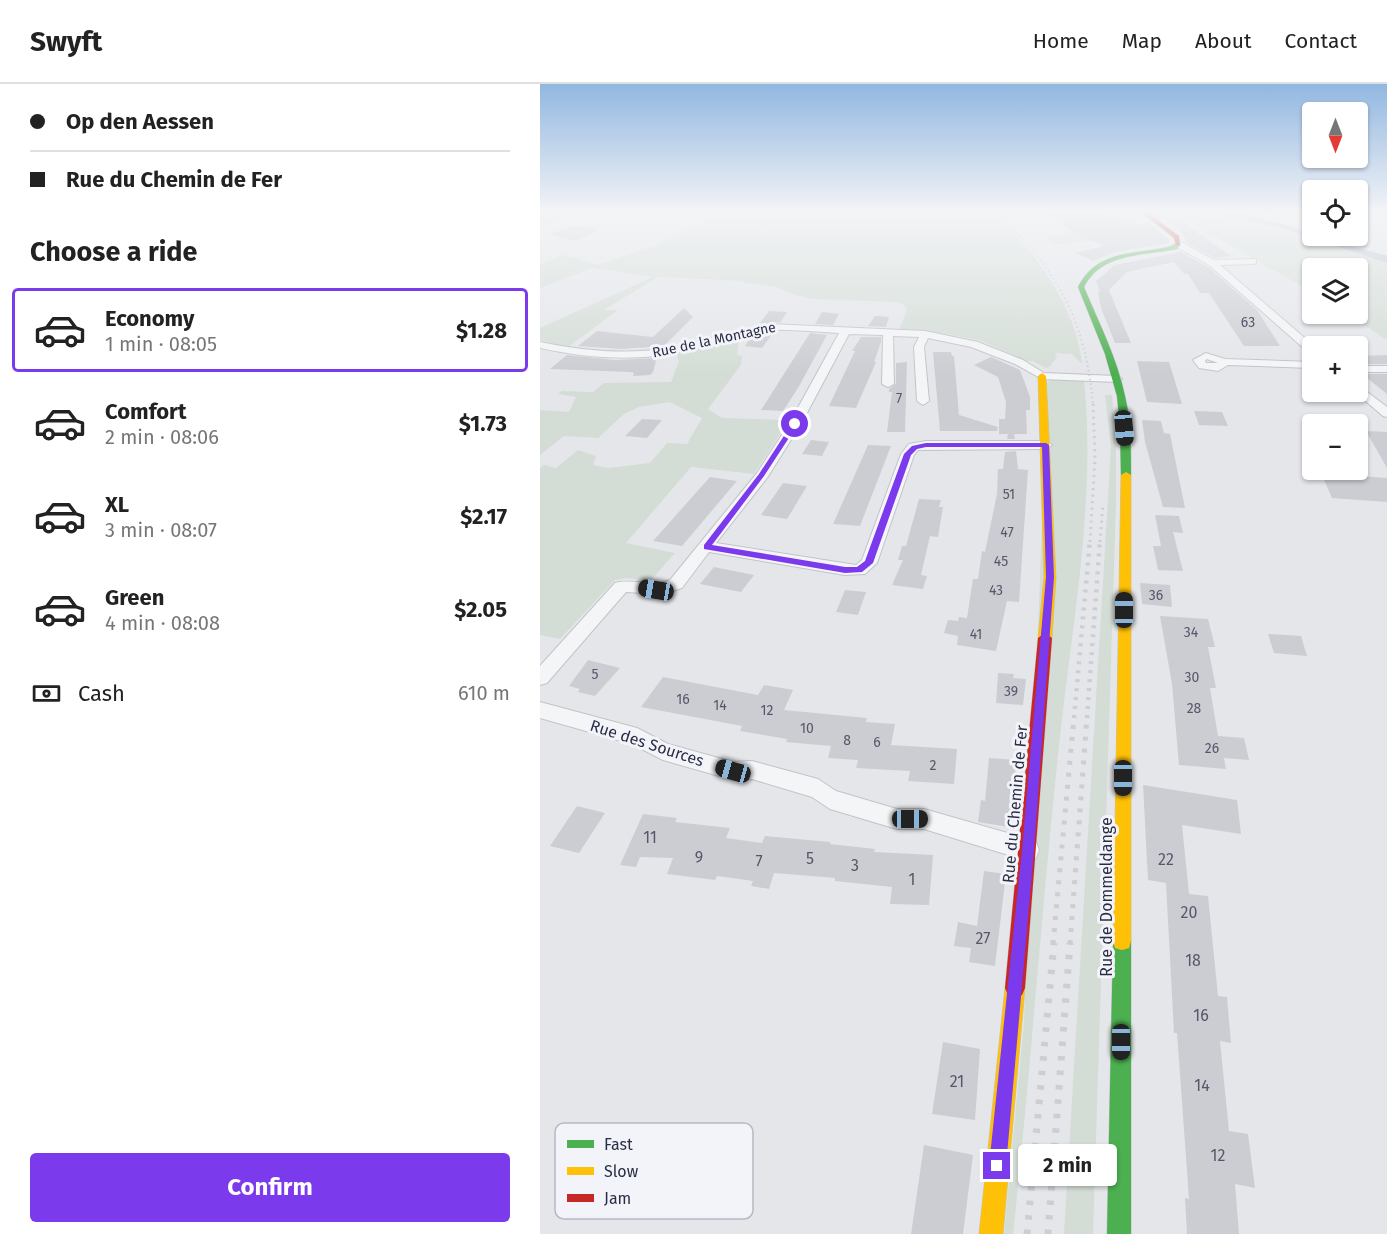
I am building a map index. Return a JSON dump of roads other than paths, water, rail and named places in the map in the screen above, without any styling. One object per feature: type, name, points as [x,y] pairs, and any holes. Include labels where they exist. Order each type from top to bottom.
[{"type":"main road","name":"Rue de Dommeldange","points":[[1094,267],[1081,278],[1081,287],[1116,379],[1121,397],[1126,442],[1119,1234]]},
{"type":"main road","name":"Rue du Chemin de Fer","points":[[991,1234],[1028,850],[1050,577],[1042,376]]},
{"type":"street","points":[[1216,267],[1302,341]]},
{"type":"street","name":"Rue de la Montagne","points":[[540,345],[567,350],[636,355],[684,349],[752,329],[770,327],[846,329],[925,334],[974,344],[1019,362],[1042,376],[1116,379]]},
{"type":"street","points":[[540,678],[621,587],[630,585],[656,590],[667,589],[676,584],[762,475],[789,434],[846,329]]},
{"type":"street","points":[[888,332],[888,384]]},
{"type":"street","points":[[923,400],[919,347],[925,334]]},
{"type":"street","points":[[1224,362],[1302,365]]},
{"type":"street","points":[[1368,369],[1387,369]]},
{"type":"street","points":[[1368,397],[1387,413]]},
{"type":"street","points":[[707,547],[845,570],[859,570],[869,563],[908,454],[914,447],[926,445],[1046,445]]},
{"type":"street","name":"Rue des Sources","points":[[540,710],[637,737],[663,751],[733,771],[752,770],[818,789],[830,799],[886,816],[897,819],[924,819],[1028,850]]},
{"type":"railway","points":[[1045,267],[1065,299],[1075,322],[1083,346],[1093,404]]},
{"type":"railway","points":[[1090,542],[1095,458],[1093,403]]},
{"type":"railway","points":[[1100,542],[1103,504]]},
{"type":"railway","points":[[1074,718],[1090,540]]},
{"type":"railway","points":[[1087,718],[1100,540]]},
{"type":"railway","points":[[1053,944],[1074,717]]},
{"type":"railway","points":[[1070,944],[1087,717]]},
{"type":"railway","points":[[1027,1234],[1054,943]]},
{"type":"railway","points":[[1048,1234],[1070,943]]}]
